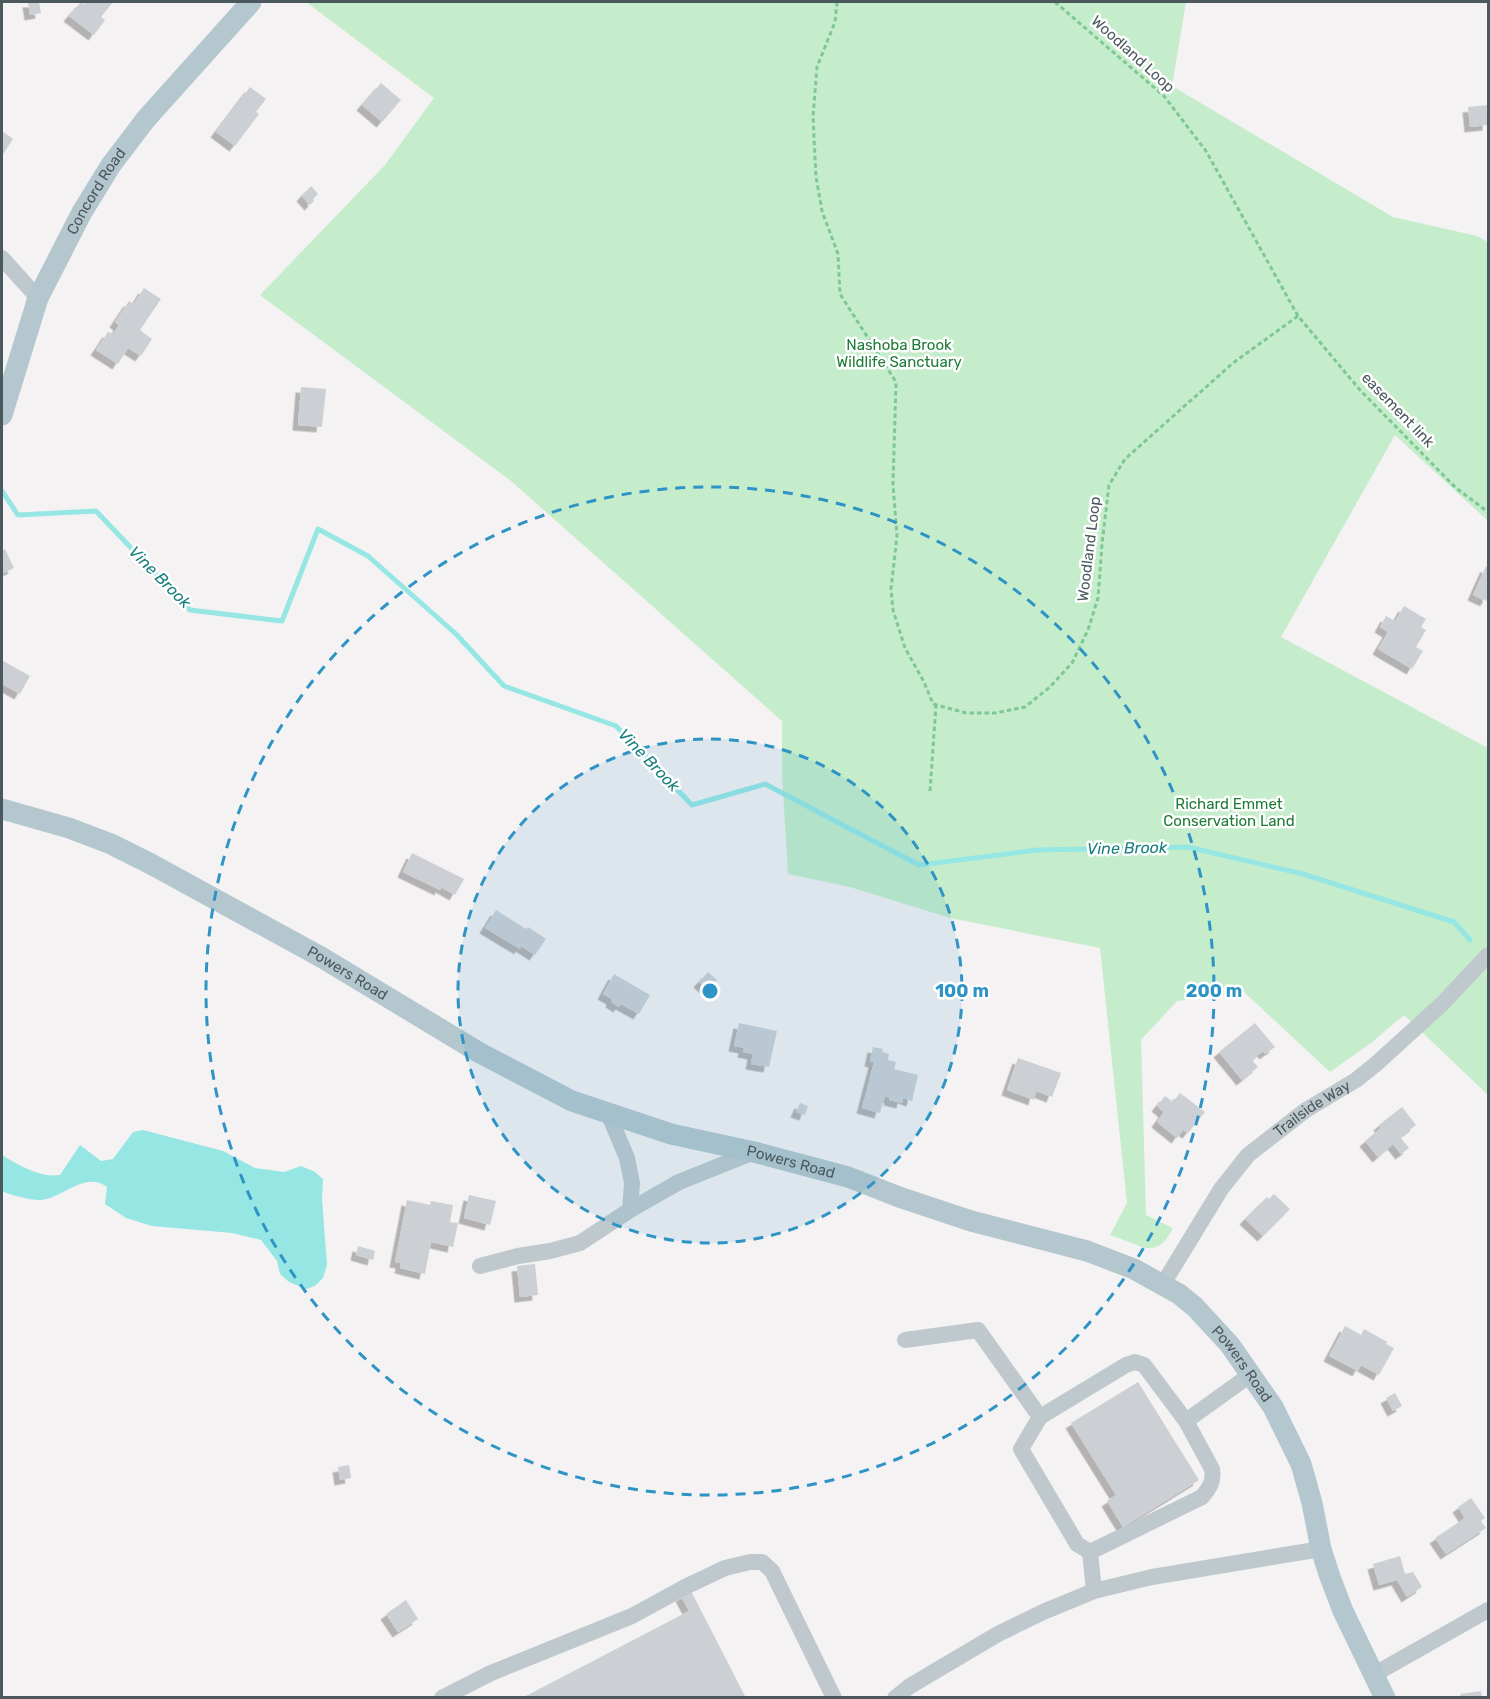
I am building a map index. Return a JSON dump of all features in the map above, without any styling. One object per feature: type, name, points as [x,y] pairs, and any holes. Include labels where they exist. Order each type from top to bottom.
[{"type":"main road","name":"Concord Road","points":[[2,415],[38,298],[82,212],[111,165],[146,119],[251,2]]},
{"type":"main road","name":"Powers Road","points":[[2,809],[69,828],[111,844],[151,864],[321,957],[480,1053],[572,1101],[672,1134],[754,1152],[848,1177],[971,1221],[1087,1251],[1134,1269],[1179,1294],[1195,1307],[1230,1345],[1273,1407],[1301,1464],[1321,1549],[1343,1611],[1385,1698]]},
{"type":"street","points":[[2,258],[38,298]]},
{"type":"street","name":"Trailside Way","points":[[1163,1284],[1221,1189],[1248,1155],[1306,1110],[1356,1080],[1376,1064],[1443,1003],[1488,955]]},
{"type":"street","points":[[608,1113],[627,1158],[632,1183],[630,1209]]},
{"type":"street","points":[[480,1266],[580,1243],[630,1209],[679,1182],[754,1152]]},
{"type":"street","points":[[905,1340],[978,1330],[1040,1417]]},
{"type":"street","points":[[1135,1362],[1144,1365],[1186,1421],[1212,1469],[1214,1478],[1202,1497],[1090,1552],[1077,1544],[1022,1449],[1040,1417],[1126,1365],[1135,1362]]},
{"type":"street","points":[[1186,1421],[1251,1375]]},
{"type":"street","points":[[895,1698],[910,1686],[998,1634],[1094,1591],[1152,1577],[1321,1549]]},
{"type":"street","points":[[1090,1552],[1094,1591]]},
{"type":"street","points":[[442,1698],[491,1673],[632,1616],[725,1568],[750,1562],[762,1562],[772,1571],[834,1698]]},
{"type":"street","points":[[1373,1675],[1488,1610]]},
{"type":"path","points":[[837,2],[834,22],[817,67],[813,117],[816,177],[822,211],[838,254],[840,294],[896,382],[893,484],[897,536],[891,589],[893,610],[905,648],[933,704],[936,705],[930,791]]},
{"type":"path","name":"Woodland Loop","points":[[936,705],[966,713],[995,713],[1025,707],[1050,687],[1072,663],[1088,630],[1098,598],[1109,485],[1125,459],[1233,363],[1298,316],[1206,151],[1164,96],[1055,2]]},
{"type":"path","name":"easement link","points":[[1298,316],[1360,390],[1456,488],[1488,512]]},
{"type":"green space","name":"Nashoba Brook Wildlife Sanctuary","points":[[306,2],[1186,2],[1172,86],[1393,217],[1477,236],[1488,242],[1488,521],[1395,435],[1281,637],[1488,748],[1488,1095],[1404,1015],[1371,1043],[1330,1072],[1244,992],[1177,1001],[1141,1040],[1146,1215],[1173,1228],[1162,1243],[1151,1248],[1145,1248],[1110,1235],[1127,1203],[1100,948],[950,918],[850,887],[788,874],[782,774],[782,721],[511,481],[260,295],[385,165],[434,98]]},
{"type":"water","points":[[143,1130],[223,1151],[255,1168],[284,1172],[301,1166],[315,1172],[323,1179],[322,1198],[327,1265],[323,1278],[315,1286],[306,1289],[289,1282],[280,1274],[277,1261],[261,1240],[232,1233],[152,1226],[126,1218],[105,1204],[107,1187],[99,1183],[83,1183],[42,1200],[33,1200],[2,1191],[2,1155],[37,1173],[60,1175],[80,1145],[101,1161],[113,1159],[133,1132]]},
{"type":"building","points":[[28,2],[39,2],[41,13],[30,15]]},
{"type":"building","points":[[81,2],[84,4],[86,2],[113,2],[101,17],[105,20],[94,35],[69,16]]},
{"type":"building","points":[[381,83],[401,100],[382,122],[362,105]]},
{"type":"building","points":[[250,87],[266,99],[256,112],[259,114],[235,146],[216,132]]},
{"type":"building","points":[[1488,105],[1488,125],[1470,127],[1468,107]]},
{"type":"building","points":[[2,131],[13,139],[2,156]]},
{"type":"building","points":[[311,186],[318,194],[310,205],[302,196]]},
{"type":"building","points":[[144,288],[161,299],[140,330],[152,339],[141,356],[128,348],[118,364],[96,350],[108,332],[113,334],[119,325],[115,322],[129,301],[134,304]]},
{"type":"building","points":[[301,387],[326,389],[322,427],[298,425]]},
{"type":"building","points":[[5,549],[14,568],[2,574],[2,551]]},
{"type":"building","points":[[1486,566],[1488,568],[1488,598],[1486,601],[1473,595]]},
{"type":"building","points":[[1404,606],[1426,619],[1421,627],[1426,630],[1416,647],[1423,651],[1412,669],[1378,649],[1388,632],[1380,627],[1386,616],[1395,621]]},
{"type":"building","points":[[3,661],[30,676],[20,694],[2,684]]},
{"type":"building","points":[[412,853],[464,879],[455,895],[403,872]]},
{"type":"building","points":[[496,910],[546,939],[535,955],[521,946],[520,949],[485,928]]},
{"type":"building","points":[[708,972],[717,980],[708,990],[699,982]]},
{"type":"building","points":[[614,974],[650,995],[639,1014],[621,1004],[619,1007],[603,994]]},
{"type":"building","points":[[739,1023],[777,1031],[769,1067],[751,1064],[753,1054],[743,1052],[744,1048],[734,1046]]},
{"type":"building","points":[[1255,1023],[1275,1047],[1265,1054],[1263,1051],[1252,1060],[1258,1067],[1242,1080],[1219,1052]]},
{"type":"building","points":[[873,1047],[883,1049],[882,1052],[889,1054],[888,1060],[896,1062],[894,1069],[918,1075],[912,1101],[903,1098],[902,1103],[889,1100],[890,1098],[885,1096],[880,1113],[862,1108],[874,1062],[870,1061]]},
{"type":"building","points":[[1018,1058],[1061,1073],[1052,1097],[1036,1091],[1034,1100],[1007,1090]]},
{"type":"building","points":[[1180,1093],[1205,1112],[1188,1133],[1183,1130],[1177,1138],[1157,1122],[1164,1112],[1157,1106],[1165,1096],[1173,1102]]},
{"type":"building","points":[[800,1103],[808,1106],[805,1115],[796,1112]]},
{"type":"building","points":[[1402,1107],[1416,1125],[1400,1137],[1409,1148],[1401,1154],[1393,1144],[1378,1157],[1365,1141],[1381,1128],[1379,1125]]},
{"type":"building","points":[[1274,1194],[1290,1209],[1263,1236],[1245,1219],[1267,1197],[1269,1199]]},
{"type":"building","points":[[469,1195],[496,1201],[490,1225],[464,1218]]},
{"type":"building","points":[[407,1200],[430,1205],[431,1201],[453,1205],[450,1222],[458,1223],[453,1247],[431,1242],[425,1274],[400,1268],[401,1263],[395,1262]]},
{"type":"building","points":[[358,1246],[375,1251],[373,1260],[356,1255]]},
{"type":"building","points":[[535,1264],[538,1295],[520,1297],[517,1266]]},
{"type":"building","points":[[1345,1326],[1361,1335],[1364,1329],[1394,1348],[1379,1375],[1361,1365],[1358,1371],[1329,1356]]},
{"type":"building","points":[[1138,1382],[1199,1480],[1123,1527],[1107,1501],[1116,1495],[1071,1423]]},
{"type":"building","points":[[1395,1393],[1402,1406],[1393,1411],[1386,1398]]},
{"type":"building","points":[[349,1465],[351,1478],[340,1480],[338,1467]]},
{"type":"building","points":[[1471,1498],[1485,1518],[1481,1521],[1486,1528],[1446,1554],[1435,1538],[1465,1518],[1458,1507]]},
{"type":"building","points":[[1400,1556],[1405,1574],[1413,1572],[1422,1587],[1407,1597],[1397,1580],[1379,1585],[1373,1564]]},
{"type":"building","points":[[691,1591],[746,1698],[522,1698],[689,1611],[681,1596]]},
{"type":"building","points":[[406,1600],[418,1619],[398,1632],[386,1614]]},
{"type":"building","points":[[1481,1691],[1482,1698],[1461,1698],[1460,1694]]},
{"type":"waterway","name":"Vine Brook","points":[[2,491],[18,515],[96,511],[190,610],[282,621],[318,529],[368,556],[456,634],[504,686],[616,726],[692,805],[765,784],[919,865],[1037,850],[1188,847],[1303,874],[1454,922],[1470,940]]},
{"type":"park label","name":"Richard Emmet Conservation Land","points":[[1229,812]]}]
